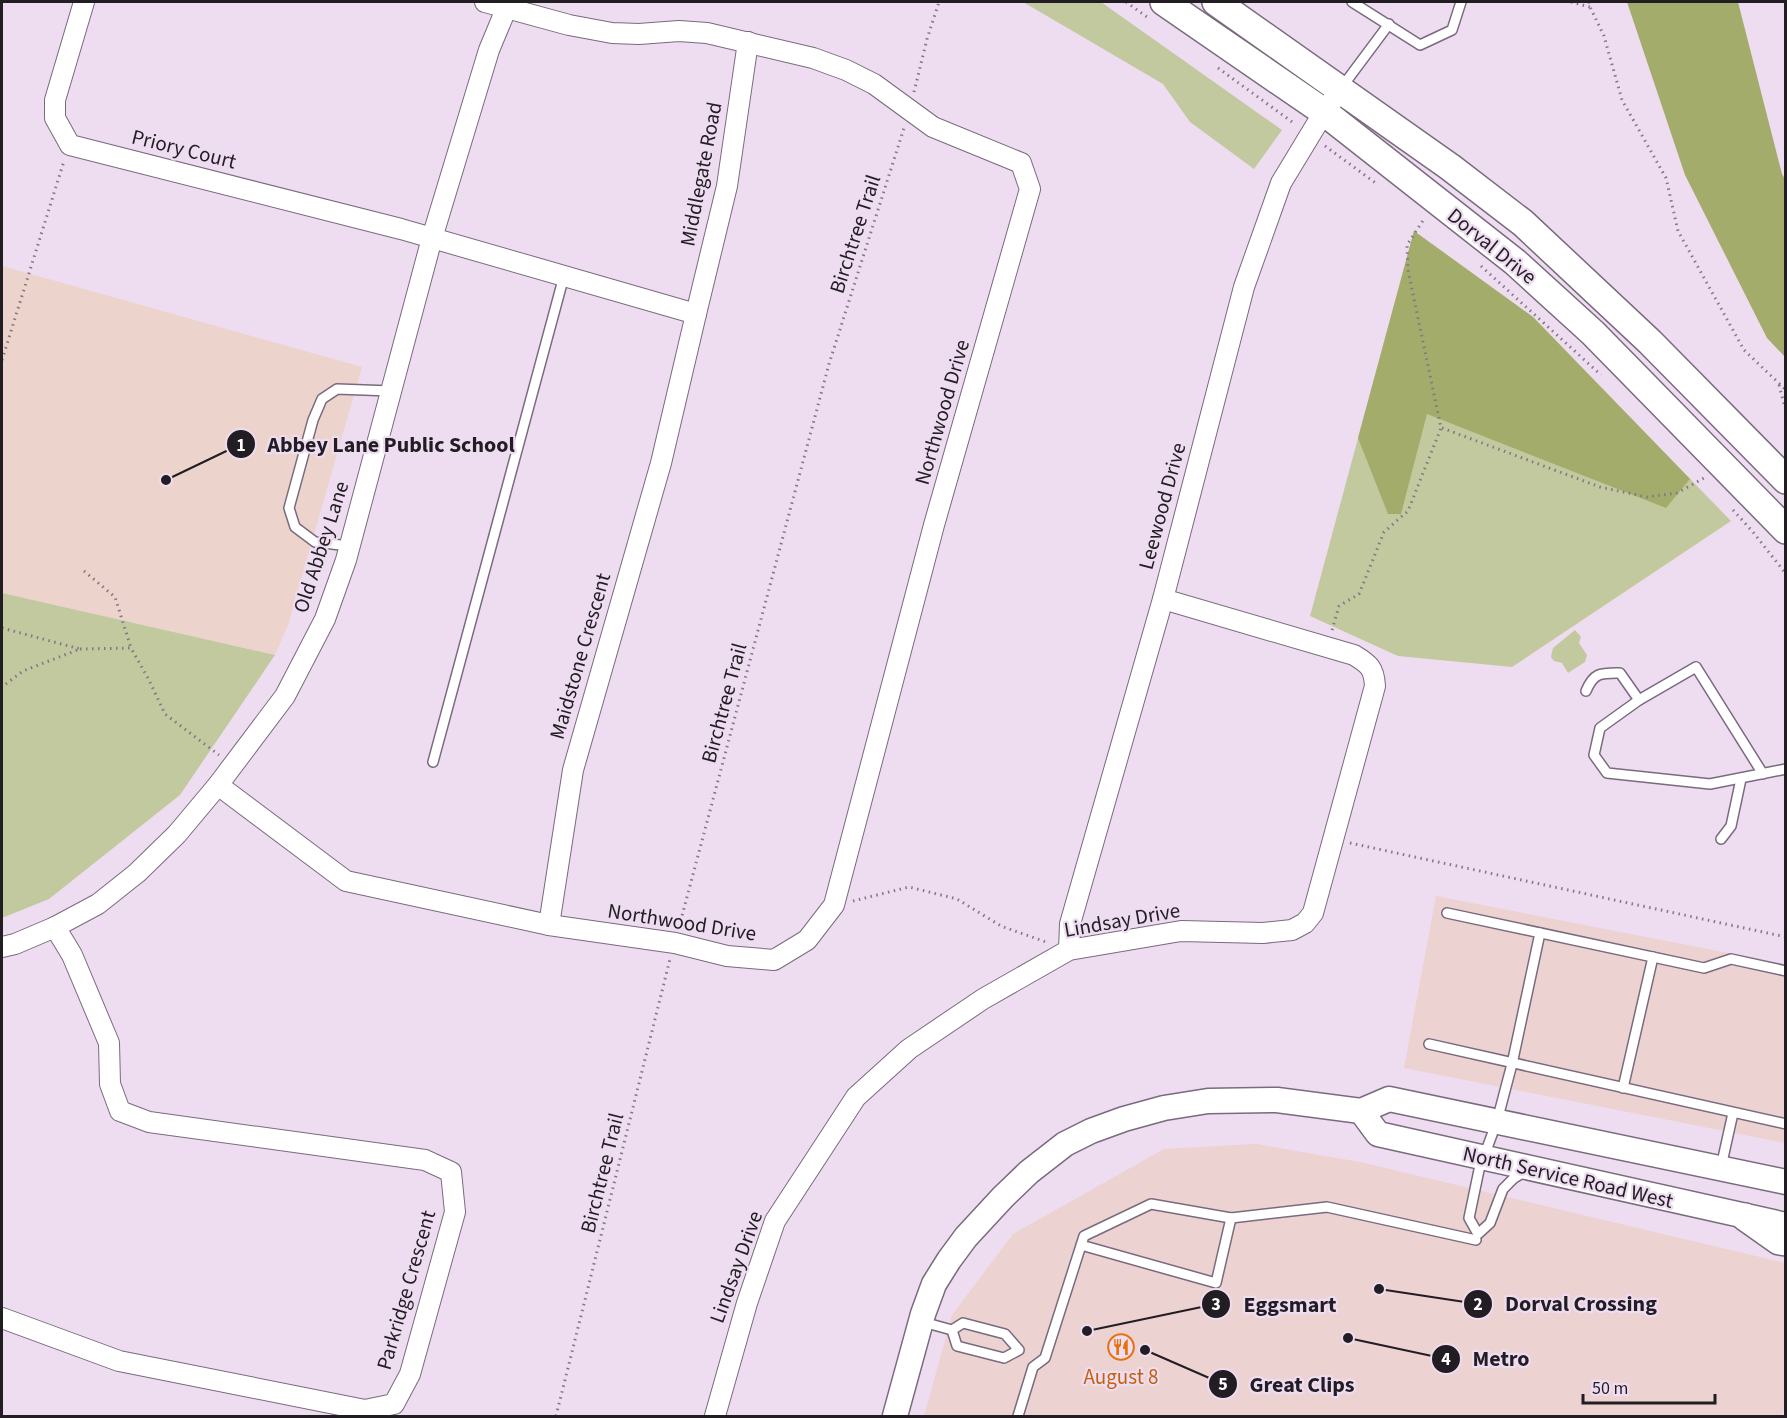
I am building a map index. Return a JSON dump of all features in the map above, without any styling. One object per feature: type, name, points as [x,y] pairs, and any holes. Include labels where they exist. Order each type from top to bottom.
[{"type":"main road","name":"Dorval Drive","points":[[1216,2],[1450,166],[1523,223],[1650,342],[1785,480]]},
{"type":"main road","name":"Dorval Drive","points":[[1160,12],[1533,278],[1593,333],[1785,530]]},
{"type":"main road","points":[[1745,1217],[1779,1241],[1785,1242]]},
{"type":"street","points":[[70,145],[55,118],[55,100],[84,2]]},
{"type":"street","name":"Northwood Drive","points":[[485,2],[508,4],[569,25],[612,33],[639,34],[679,31],[706,33],[813,58],[846,70],[874,84],[933,127],[1022,163],[1030,189],[934,525],[834,905],[807,940],[774,960],[727,956],[675,943],[549,926]]},
{"type":"street","name":"Old Abbey Lane","points":[[2,947],[56,927],[98,904],[137,873],[177,834],[218,785],[285,696],[325,619],[350,546],[432,238],[489,50],[508,4]]},
{"type":"street","name":"Middlegate Road","points":[[696,314],[727,186],[748,42]]},
{"type":"street","name":"Leewood Drive","points":[[1069,950],[1070,924],[1163,598],[1244,287],[1281,183],[1317,123],[1341,89]]},
{"type":"street","name":"Priory Court","points":[[70,145],[432,238]]},
{"type":"street","points":[[432,238],[696,314]]},
{"type":"street","name":"Maidstone Crescent","points":[[549,926],[573,770],[661,463],[696,314]]},
{"type":"street","name":"Lindsay Drive","points":[[715,1416],[747,1303],[776,1221],[856,1097],[909,1049],[983,999],[1069,950],[1181,931],[1263,933],[1292,930],[1305,923],[1313,914],[1375,686],[1374,674],[1367,663],[1354,655],[1163,598]]},
{"type":"street","points":[[218,785],[346,881],[549,926]]},
{"type":"street","name":"Parkridge Crescent","points":[[2,1318],[119,1361],[365,1410],[394,1404],[410,1374],[455,1212],[451,1172],[425,1160],[149,1122],[120,1110],[110,1084],[109,1043],[72,955],[56,927]]},
{"type":"street","name":"North Service Road West","points":[[1785,1182],[1389,1099],[1361,1111],[1378,1134],[1785,1225]]},
{"type":"street","points":[[895,1416],[921,1321],[934,1284],[949,1260],[1002,1197],[1065,1144],[1091,1131],[1124,1119],[1164,1108],[1208,1101],[1277,1100],[1361,1111]]},
{"type":"lane","points":[[1352,2],[1420,45],[1452,30],[1461,2]]},
{"type":"lane","points":[[1341,89],[1389,24]]},
{"type":"lane","points":[[433,762],[564,276]]},
{"type":"lane","points":[[350,546],[315,542],[295,527],[290,508],[307,442],[322,399],[337,389],[391,392]]},
{"type":"lane","points":[[1763,774],[1696,667],[1639,700],[1600,728],[1594,756],[1607,773],[1710,784],[1785,770]]},
{"type":"lane","points":[[1586,691],[1591,679],[1602,673],[1620,673],[1639,700]]},
{"type":"lane","points":[[1721,839],[1731,826],[1741,778]]},
{"type":"lane","points":[[1447,913],[1704,968],[1731,959],[1785,971]]},
{"type":"lane","points":[[1531,1168],[1514,1178],[1503,1189],[1490,1223],[1478,1234],[1469,1218],[1479,1170],[1497,1121],[1512,1064],[1540,933]]},
{"type":"lane","points":[[1623,1089],[1653,957]]},
{"type":"lane","points":[[1429,1044],[1785,1124]]},
{"type":"lane","points":[[1720,1168],[1733,1113]]},
{"type":"lane","points":[[1018,1416],[1033,1367],[1046,1358],[1084,1236],[1151,1204],[1231,1218],[1327,1207],[1476,1240]]},
{"type":"lane","points":[[1081,1245],[1216,1284],[1231,1218]]},
{"type":"lane","points":[[921,1321],[952,1330],[963,1323],[1005,1334],[1019,1350],[1004,1358],[957,1346],[952,1330]]},
{"type":"path","name":"Birchtree Trail","points":[[556,1416],[675,943],[829,364],[910,109],[927,39],[939,2]]},
{"type":"path","points":[[1126,2],[1160,12]]},
{"type":"path","points":[[1571,2],[1590,8]]},
{"type":"path","points":[[1589,2],[1604,36],[1622,100],[1666,178],[1678,231],[1744,350],[1785,390]]},
{"type":"path","points":[[1213,64],[1317,123],[1386,191]]},
{"type":"path","points":[[2,360],[70,145]]},
{"type":"path","points":[[1328,647],[1340,606],[1359,594],[1384,532],[1408,511],[1442,428],[1407,270],[1407,245],[1424,219]]},
{"type":"path","points":[[1479,263],[1608,382]]},
{"type":"path","points":[[1778,383],[1785,411]]},
{"type":"path","points":[[1442,428],[1600,487],[1647,497],[1677,493],[1704,478],[1711,486]]},
{"type":"path","points":[[1732,509],[1785,574]]},
{"type":"path","points":[[84,571],[115,597],[131,648],[165,714],[232,766]]},
{"type":"path","points":[[2,628],[80,649],[131,648]]},
{"type":"path","points":[[2,687],[22,671],[80,649]]},
{"type":"path","points":[[1333,840],[1785,937]]},
{"type":"path","points":[[834,905],[909,887],[957,899],[1001,926],[1069,950]]},
{"type":"shaded area","points":[[2,266],[362,367],[288,625],[275,655],[2,593]]},
{"type":"shaded area","points":[[1436,896],[1785,964],[1785,1143],[1404,1068]]},
{"type":"shaded area","points":[[1256,1144],[1360,1162],[1785,1263],[1786,1402],[1782,1416],[924,1416],[952,1315],[1013,1234],[1164,1149]]},
{"type":"green space","points":[[1023,2],[1101,2],[1282,130],[1254,169],[1190,122],[1163,84]]},
{"type":"green space","points":[[1627,2],[1738,2],[1785,179],[1785,357],[1767,338],[1685,175]]},
{"type":"green space","points":[[1414,231],[1533,317],[1731,521],[1512,667],[1398,656],[1310,616]]},
{"type":"green space","points":[[1414,231],[1533,317],[1690,479],[1666,508],[1427,414],[1401,514],[1388,514],[1358,438]]},
{"type":"green space","points":[[2,593],[275,655],[180,795],[49,899],[2,918]]},
{"type":"green space","points":[[1575,630],[1581,637],[1579,643],[1587,655],[1585,662],[1568,673],[1562,663],[1554,661],[1551,657],[1553,648]]},
{"type":"place","name":"Abbey Lane Public School","points":[[166,480]]},
{"type":"place","name":"Dorval Crossing","points":[[1379,1289]]},
{"type":"place","name":"Eggsmart","points":[[1087,1331]]},
{"type":"place","name":"Metro","points":[[1348,1338]]},
{"type":"place","name":"August 8","points":[[1121,1347]]},
{"type":"place","name":"Great Clips","points":[[1145,1350]]}]
